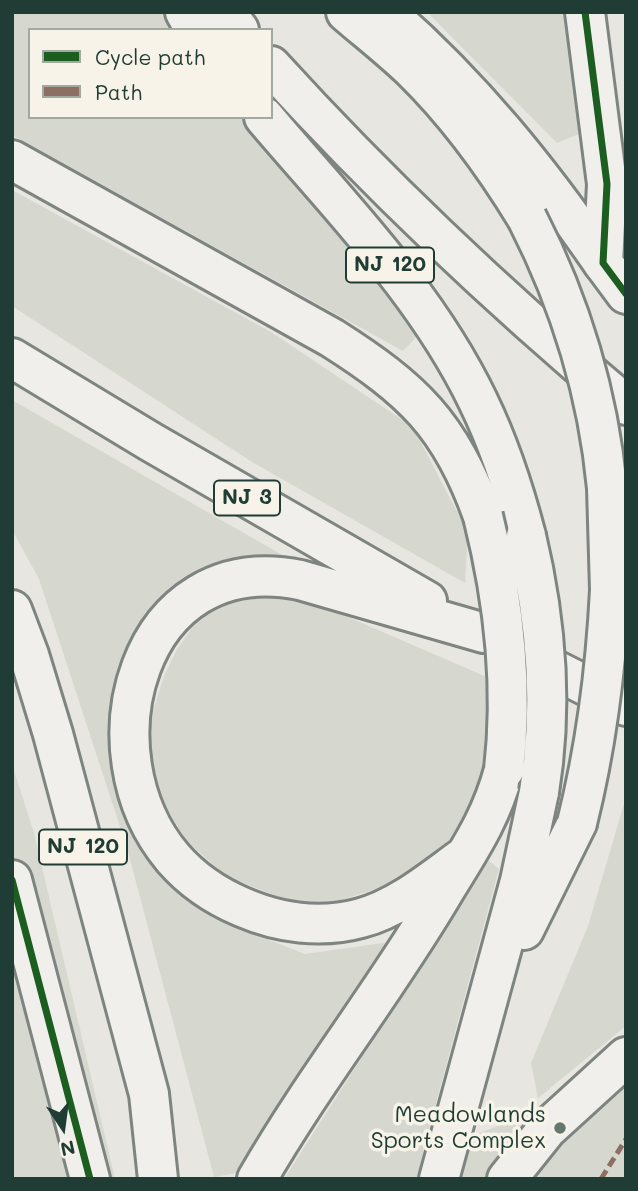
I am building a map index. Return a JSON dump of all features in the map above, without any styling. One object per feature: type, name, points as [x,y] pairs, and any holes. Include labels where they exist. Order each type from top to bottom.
[{"type":"main road","points":[[185,12],[194,28]]},
{"type":"main road","points":[[225,12],[237,28]]},
{"type":"main road","points":[[346,12],[411,68],[448,108],[481,148],[527,218],[563,295],[581,349],[598,423],[607,488],[610,590],[605,669],[598,720],[577,823],[488,1004]]},
{"type":"main road","points":[[386,12],[436,57],[508,134],[559,199],[626,294]]},
{"type":"main road","points":[[585,12],[607,184],[603,263]]},
{"type":"main road","points":[[273,68],[329,129],[461,260],[626,405]]},
{"type":"main road","name":"NJ 120","points":[[266,119],[390,265],[442,338],[472,389],[491,430],[513,490],[526,536],[542,623],[547,679],[546,741],[539,792],[523,871],[439,1179]]},
{"type":"main road","points":[[12,160],[332,338],[380,370],[420,404],[435,422],[459,461],[483,516],[496,571],[507,652],[509,698],[504,770],[498,795],[485,826],[416,939],[257,1179]]},
{"type":"main road","name":"NJ 3","points":[[12,358],[271,512],[484,633],[626,706]]},
{"type":"main road","points":[[465,856],[421,888],[382,911],[361,918],[319,924],[296,923],[251,911],[230,902],[199,882],[173,858],[159,839],[140,799],[134,778],[130,755],[130,727],[138,678],[165,625],[191,599],[208,588],[234,579],[261,575],[300,580],[484,633]]},
{"type":"main road","name":"NJ 120","points":[[12,610],[53,734],[172,1179]]},
{"type":"main road","points":[[12,880],[90,1179]]},
{"type":"main road","points":[[507,1179],[547,1129],[626,1057]]},
{"type":"main road","points":[[149,1094],[158,1179]]},
{"type":"shaded area","points":[[12,12],[166,12],[177,28],[28,28],[28,119],[250,119],[420,333],[403,351],[12,135]]},
{"type":"shaded area","points":[[427,12],[566,12],[579,134],[557,143]]},
{"type":"shaded area","points":[[12,190],[271,332],[413,427],[468,533],[465,583],[252,462],[12,306]]},
{"type":"shaded area","points":[[12,400],[298,564],[172,594],[139,630],[117,687],[120,765],[166,874],[213,918],[305,954],[397,941],[243,1172],[214,1177],[127,848],[39,579],[12,530]]},
{"type":"shaded area","points":[[256,594],[295,594],[489,678],[488,774],[469,823],[402,881],[325,905],[292,902],[225,876],[185,839],[163,802],[152,766],[149,732],[164,676],[177,649],[194,625],[234,600]]},
{"type":"shaded area","points":[[12,764],[34,833],[115,1179],[12,1179]]},
{"type":"shaded area","points":[[626,797],[626,1026],[538,1098],[531,1063],[588,926]]},
{"type":"shaded area","points":[[488,860],[499,869],[422,1155],[626,1077],[626,1179],[284,1179]]},
{"type":"marked path","points":[[601,1179],[626,1139]]},
{"type":"cycle path","points":[[585,12],[607,184],[603,263],[626,294]]},
{"type":"cycle path","points":[[12,880],[90,1179]]},
{"type":"place","name":"Meadowlands Sports Complex","points":[[560,1128]]}]
